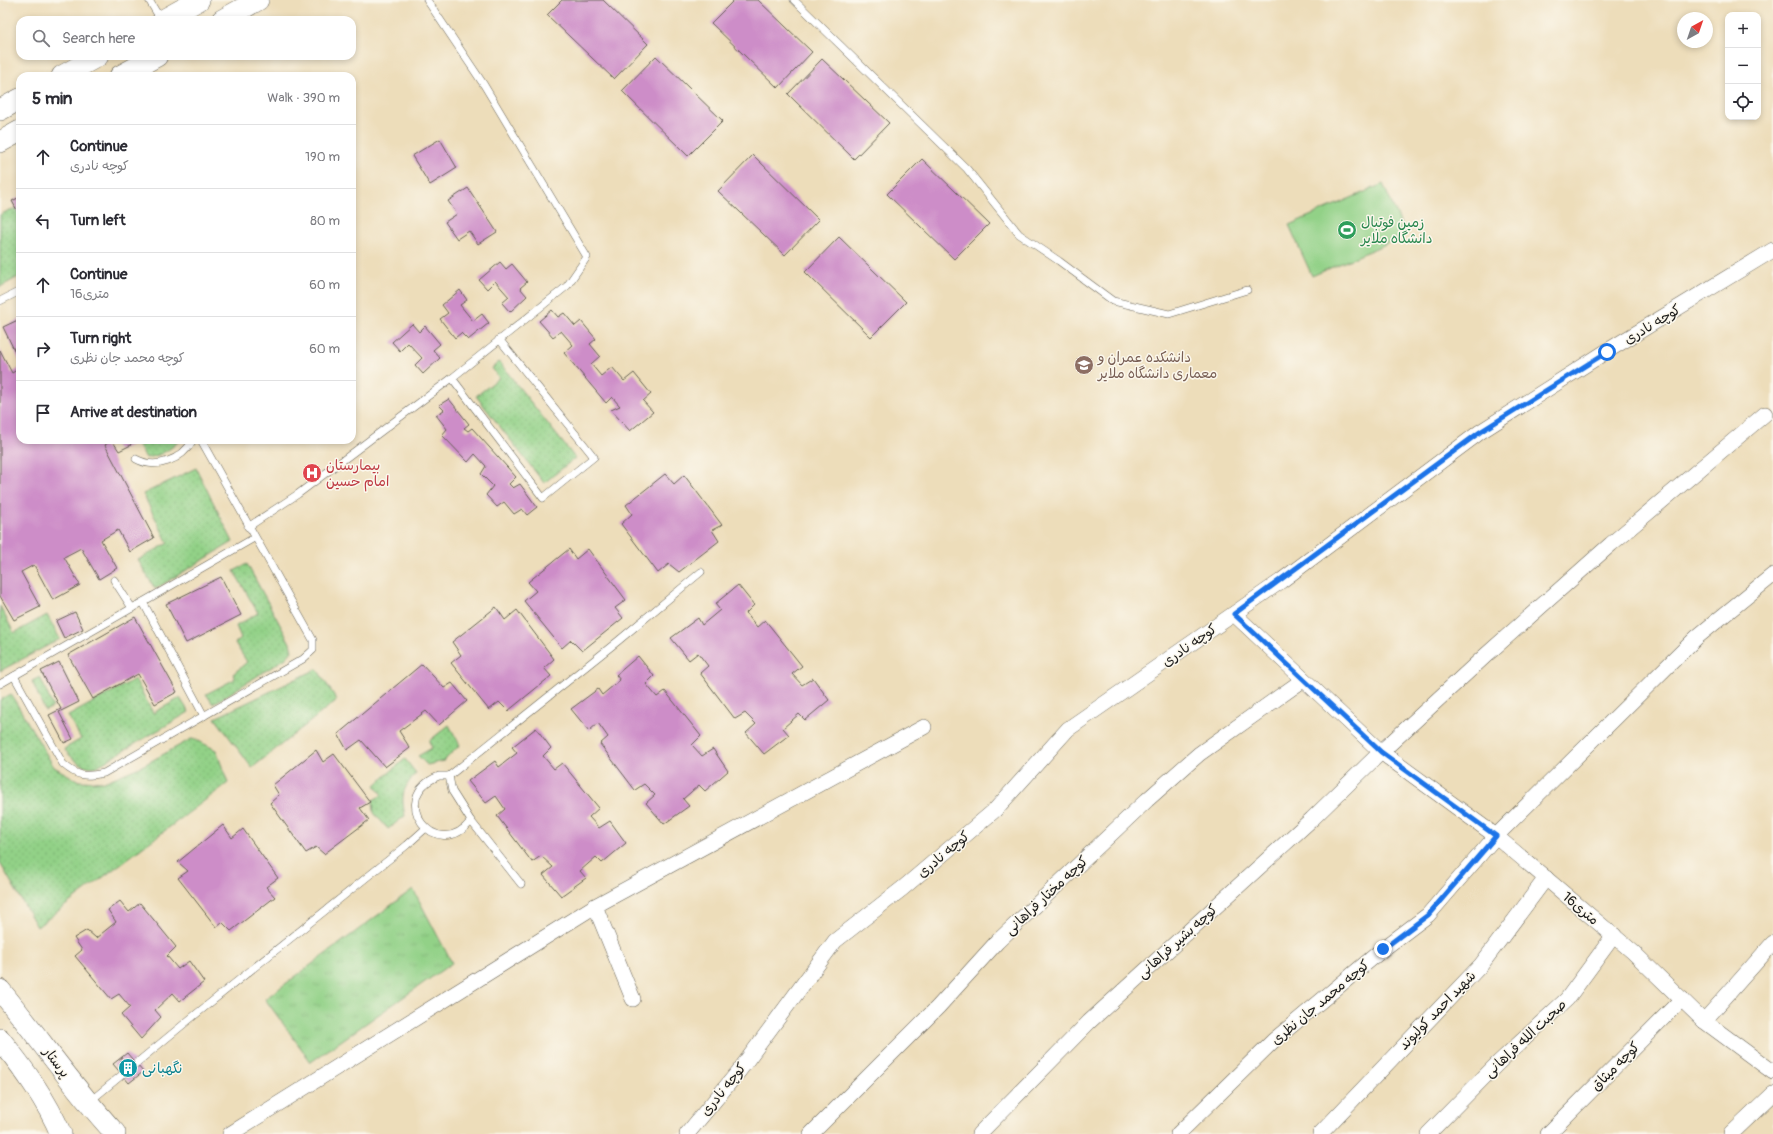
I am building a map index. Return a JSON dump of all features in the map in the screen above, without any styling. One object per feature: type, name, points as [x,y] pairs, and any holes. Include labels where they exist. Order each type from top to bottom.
[{"type":"main road","points":[[169,16],[199,0]]},
{"type":"main road","points":[[229,16],[258,0]]},
{"type":"main road","points":[[69,72],[91,60]]},
{"type":"main road","points":[[127,72],[150,60]]},
{"type":"main road","points":[[0,110],[16,101]]},
{"type":"main road","points":[[0,142],[16,133]]},
{"type":"main road","name":"پرستار","points":[[0,990],[114,1134]]},
{"type":"main road","points":[[0,1038],[26,1071],[51,1110],[62,1134]]},
{"type":"street","name":"کوچه نادری","points":[[687,1134],[739,1071],[835,942],[903,888],[995,810],[1068,729],[1234,614],[1480,432],[1600,356],[1773,250]]},
{"type":"street","name":"کوچه بشیر فراهانی","points":[[979,1134],[1089,1022],[1171,946],[1312,820],[1381,752],[1485,656],[1605,549],[1765,414]]},
{"type":"street","name":"کوچه محمد جان نظری","points":[[1178,1134],[1273,1041],[1383,949],[1428,915],[1496,836],[1697,638],[1773,575]]},
{"type":"street","name":"16متری","points":[[1234,614],[1381,752],[1496,836],[1634,952],[1704,1021],[1773,1072]]},
{"type":"street","name":"کوچه مختار فراهانی","points":[[811,1134],[938,1007],[997,942],[1147,800],[1199,754],[1303,680]]},
{"type":"street","points":[[230,1134],[595,906],[924,727]]},
{"type":"street","name":"شهید احمد کولیوند","points":[[1320,1134],[1481,965],[1546,878]]},
{"type":"street","points":[[595,906],[633,999]]},
{"type":"street","name":"صحبت الله فراهانی","points":[[1428,1134],[1497,1064],[1567,999],[1614,935]]},
{"type":"street","points":[[1704,1021],[1773,943]]},
{"type":"street","name":"کوچه میثاق","points":[[1548,1134],[1682,999]]},
{"type":"street","points":[[1731,1134],[1773,1094]]},
{"type":"lane","points":[[149,0],[159,16]]},
{"type":"lane","points":[[248,527],[298,494],[452,378],[567,286],[587,257],[484,85],[427,0]]},
{"type":"lane","points":[[794,0],[967,169],[1019,234],[1060,261],[1113,301],[1169,314],[1247,290]]},
{"type":"lane","points":[[0,301],[16,293]]},
{"type":"lane","points":[[452,378],[543,498],[594,457],[499,339]]},
{"type":"lane","points":[[136,459],[142,462],[150,463],[168,461],[179,456],[191,444]]},
{"type":"lane","points":[[14,676],[63,764],[74,773],[87,777],[104,773],[303,659],[313,650],[313,640],[254,538],[203,444]]},
{"type":"lane","points":[[0,684],[254,538]]},
{"type":"lane","points":[[471,820],[465,828],[457,833],[447,835],[438,834],[426,828],[417,816],[415,806],[416,796],[429,780],[439,776],[450,776],[618,642],[701,572]]},
{"type":"lane","points":[[114,580],[132,608]]},
{"type":"lane","points":[[143,602],[204,716]]},
{"type":"lane","points":[[450,776],[452,791],[471,820],[521,884]]},
{"type":"lane","points":[[88,1103],[426,828]]},
{"type":"green space","name":"زمین فوتبال دانشگاه ملایر","points":[[1383,184],[1406,235],[1312,276],[1289,225]]},
{"type":"green space","points":[[16,209],[16,278],[0,287],[0,215],[9,210]]},
{"type":"green space","points":[[499,362],[575,458],[544,483],[476,396],[499,378],[492,368]]},
{"type":"green space","points":[[137,444],[175,444],[156,456],[146,458]]},
{"type":"green space","points":[[196,468],[233,542],[155,589],[138,560],[168,543],[143,494]]},
{"type":"green space","points":[[247,564],[290,643],[292,651],[286,658],[213,704],[206,694],[235,679],[233,674],[247,662],[235,643],[241,638],[236,626],[258,613],[234,571]]},
{"type":"green space","points":[[0,606],[14,633],[47,615],[60,639],[0,671]]},
{"type":"green space","points":[[317,669],[337,700],[252,768],[215,718]]},
{"type":"green space","points":[[40,677],[53,707],[45,711],[32,681]]},
{"type":"green space","points":[[135,679],[153,713],[180,698],[189,712],[96,767],[86,766],[71,757],[64,749],[81,739],[68,716]]},
{"type":"green space","points":[[11,694],[54,767],[79,781],[104,782],[142,766],[193,738],[216,750],[228,783],[37,927],[0,863],[0,700]]},
{"type":"green space","points":[[449,725],[460,745],[444,761],[427,765],[418,756],[432,748],[429,741]]},
{"type":"green space","points":[[405,759],[416,773],[405,788],[403,802],[405,816],[388,829],[374,813],[373,800],[382,795],[375,785]]},
{"type":"green space","points":[[413,889],[452,963],[311,1062],[265,999]]},
{"type":"building","points":[[562,0],[603,0],[648,44],[614,79],[547,15]]},
{"type":"building","points":[[734,0],[758,0],[812,52],[778,88],[711,23]]},
{"type":"building","points":[[656,56],[723,121],[688,156],[622,91]]},
{"type":"building","points":[[822,59],[889,123],[854,159],[788,94]]},
{"type":"building","points":[[440,139],[457,168],[430,185],[412,156]]},
{"type":"building","points":[[753,155],[819,220],[785,255],[718,191]]},
{"type":"building","points":[[922,159],[989,224],[954,259],[887,194]]},
{"type":"building","points":[[468,188],[497,232],[478,244],[469,231],[457,239],[445,222],[457,214],[448,201]]},
{"type":"building","points":[[16,199],[16,208],[12,201]]},
{"type":"building","points":[[839,237],[906,302],[871,337],[805,272]]},
{"type":"building","points":[[500,262],[506,269],[512,264],[527,282],[520,288],[527,296],[510,312],[502,303],[509,297],[495,281],[487,289],[479,280]]},
{"type":"building","points":[[460,290],[467,300],[460,305],[473,321],[482,314],[489,323],[468,340],[461,333],[455,338],[440,319],[448,313],[442,305]]},
{"type":"building","points":[[552,310],[558,317],[564,313],[575,326],[581,321],[596,339],[590,344],[600,356],[591,364],[601,376],[612,367],[624,381],[634,373],[651,394],[643,401],[653,412],[630,431],[611,410],[620,406],[612,397],[606,403],[564,353],[573,345],[561,331],[553,337],[539,321]]},
{"type":"building","points":[[16,321],[16,354],[3,327]]},
{"type":"building","points":[[412,324],[419,332],[425,326],[440,344],[433,350],[440,358],[423,374],[415,365],[422,358],[408,343],[400,351],[392,342]]},
{"type":"building","points":[[0,350],[12,373],[16,370],[16,444],[106,444],[105,445],[154,538],[130,552],[118,530],[101,540],[117,568],[99,579],[81,548],[64,557],[80,585],[53,600],[34,565],[21,572],[40,607],[14,620],[0,596]]},
{"type":"building","points":[[449,399],[469,424],[464,428],[468,431],[472,428],[516,477],[509,484],[513,488],[520,484],[537,507],[527,515],[522,509],[514,514],[504,502],[497,507],[486,495],[493,486],[481,474],[486,466],[475,454],[468,462],[442,435],[447,429],[436,415],[444,410],[439,405]]},
{"type":"building","points":[[115,444],[131,445],[119,451]]},
{"type":"building","points":[[665,474],[674,484],[684,475],[722,525],[712,530],[719,541],[679,572],[669,564],[658,573],[621,524],[632,514],[626,505]]},
{"type":"building","points":[[569,549],[576,559],[588,549],[626,600],[615,608],[623,618],[582,651],[571,640],[562,648],[524,601],[536,591],[528,582]]},
{"type":"building","points":[[221,577],[241,615],[186,643],[166,604]]},
{"type":"building","points":[[738,585],[754,605],[746,613],[757,627],[765,620],[802,666],[792,674],[802,685],[813,678],[829,700],[805,720],[799,714],[783,728],[789,735],[764,754],[746,733],[756,724],[745,713],[735,719],[700,673],[708,666],[698,653],[689,660],[671,638],[698,618],[702,625],[720,610],[715,604]]},
{"type":"building","points":[[496,607],[505,620],[517,610],[554,659],[544,668],[551,676],[508,711],[499,702],[489,710],[451,663],[461,655],[452,642]]},
{"type":"building","points":[[75,612],[83,629],[64,638],[56,621]]},
{"type":"building","points":[[135,617],[177,692],[155,704],[138,674],[93,699],[68,655]]},
{"type":"building","points":[[638,656],[654,676],[646,684],[657,697],[665,691],[701,736],[692,745],[702,756],[713,749],[728,771],[705,791],[699,785],[683,799],[689,806],[664,824],[646,803],[655,795],[644,784],[635,790],[600,744],[608,737],[598,723],[589,731],[571,709],[598,689],[602,695],[620,680],[616,675]]},
{"type":"building","points":[[59,662],[79,702],[59,712],[73,739],[64,743],[49,715],[61,709],[41,671]]},
{"type":"building","points":[[422,664],[444,688],[452,683],[467,701],[439,725],[426,711],[399,731],[410,748],[385,767],[361,740],[347,750],[338,734]]},
{"type":"building","points":[[536,728],[551,748],[543,756],[554,769],[562,763],[599,808],[589,817],[599,828],[610,821],[626,843],[602,863],[596,857],[580,871],[586,878],[561,896],[543,875],[553,867],[541,856],[532,862],[497,816],[505,809],[496,796],[486,803],[468,781],[495,761],[499,767],[517,753],[512,747]]},
{"type":"building","points":[[316,750],[323,762],[334,754],[370,802],[360,808],[369,820],[324,854],[316,847],[306,853],[270,803],[279,795],[273,785]]},
{"type":"building","points":[[223,825],[232,838],[243,829],[278,878],[266,887],[275,897],[231,931],[222,922],[216,927],[178,878],[188,871],[178,862]]},
{"type":"building","points":[[120,901],[129,912],[140,903],[176,947],[167,956],[178,969],[189,961],[204,982],[180,1001],[173,993],[155,1010],[161,1017],[141,1039],[121,1015],[130,1007],[119,994],[111,999],[75,956],[82,950],[74,938],[87,930],[96,938],[116,922],[108,910]]},
{"type":"building","name":"نگهبانی","points":[[127,1053],[143,1072],[129,1083],[113,1064]]},
{"type":"place","name":"زمین فوتبال دانشگاه ملایر","points":[[1347,230]]},
{"type":"place","name":"دانشکده عمران و معماری دانشگاه ملایر","points":[[1084,365]]},
{"type":"place","name":"بیمارستان امام حسین","points":[[312,473]]},
{"type":"place","name":"نگهبانی","points":[[128,1068]]},
{"type":"route","points":[[1383,949],[1428,915],[1496,836],[1381,752],[1234,614],[1281,581],[1480,432],[1607,352]]}]
